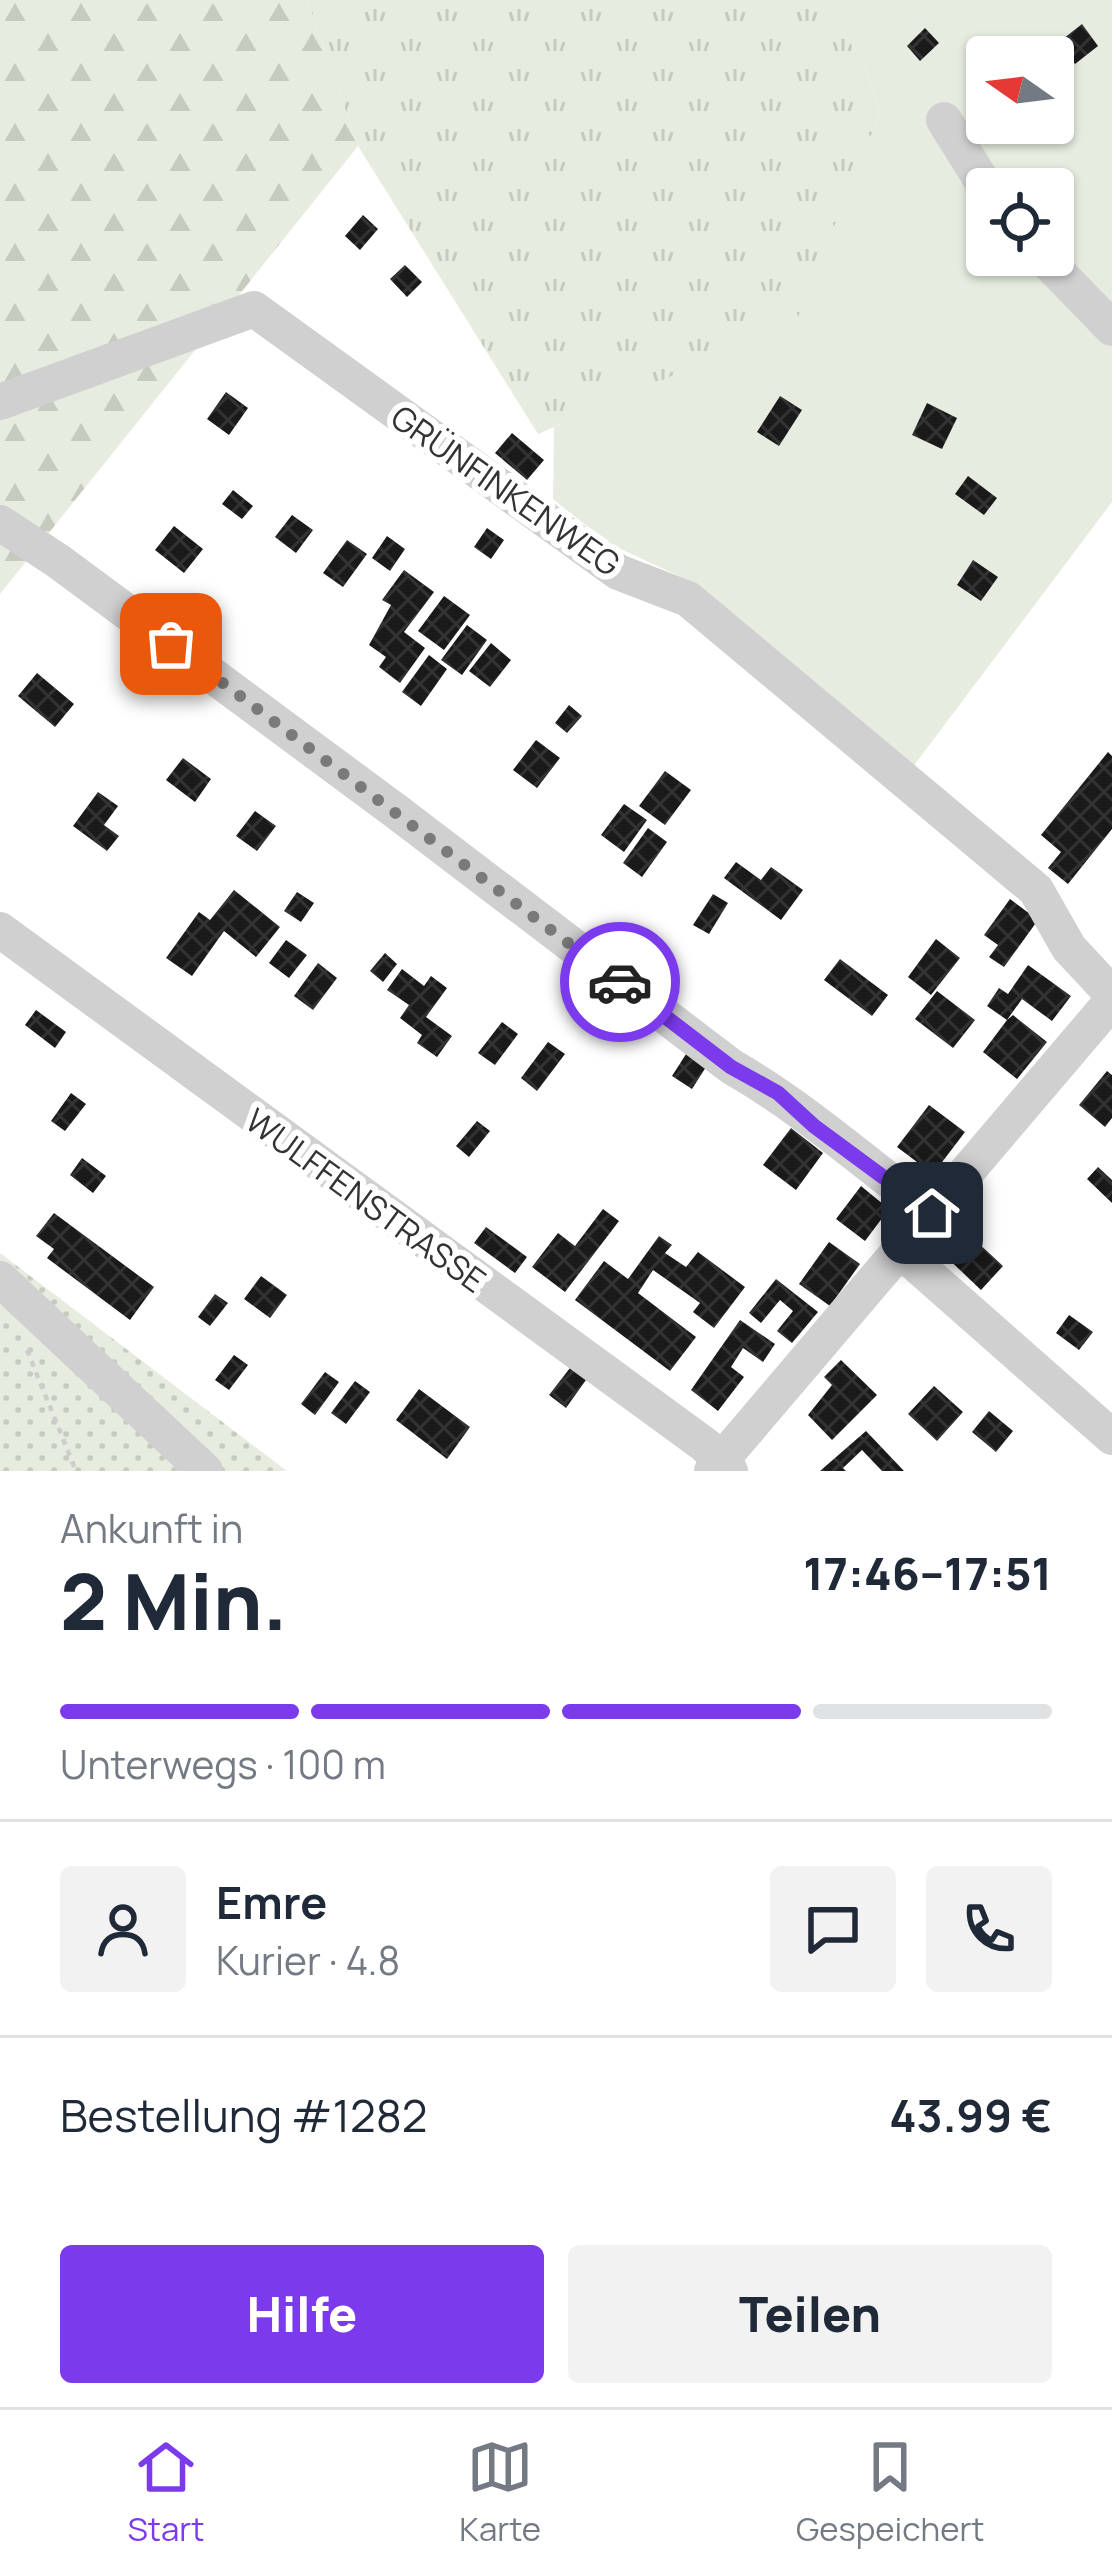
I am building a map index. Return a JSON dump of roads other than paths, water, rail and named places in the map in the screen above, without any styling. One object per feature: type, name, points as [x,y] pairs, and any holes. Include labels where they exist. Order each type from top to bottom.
[{"type":"street","points":[[944,120],[974,168]]},
{"type":"street","points":[[1061,276],[1112,328]]},
{"type":"street","name":"GRÜNFINKENWEG","points":[[0,402],[254,309],[618,572],[688,599],[1036,890],[1069,948],[1112,997]]},
{"type":"street","points":[[0,523],[58,560],[398,812],[731,1067],[778,1093],[814,1126],[932,1213]]},
{"type":"street","name":"WULFFENSTRASSE","points":[[0,930],[705,1445],[721,1468]]},
{"type":"street","points":[[721,1468],[1112,997]]},
{"type":"street","points":[[902,1252],[1112,1437]]},
{"type":"street","points":[[0,1280],[205,1471]]}]
